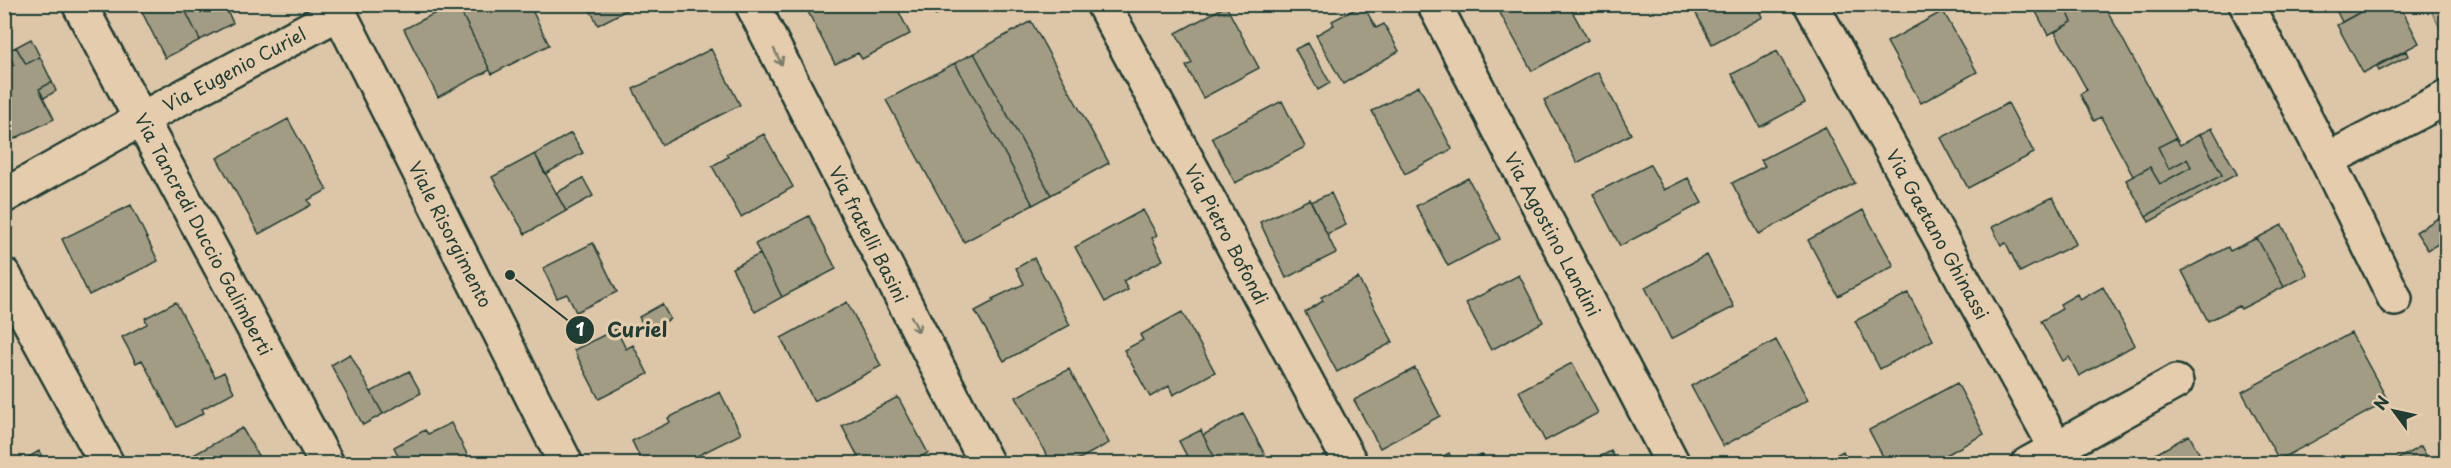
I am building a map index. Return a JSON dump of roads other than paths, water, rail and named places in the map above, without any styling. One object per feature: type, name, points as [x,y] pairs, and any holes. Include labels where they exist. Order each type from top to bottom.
[{"type":"street","name":"Via Tancredi Duccio Galimberti","points":[[79,4],[327,464]]},
{"type":"street","name":"Via fratelli Basini","points":[[752,4],[987,464]]},
{"type":"street","name":"Via Pietro Bofondi","points":[[1103,4],[1350,464]]},
{"type":"street","name":"Via Agostino Landini","points":[[1434,4],[1673,464]]},
{"type":"street","name":"Via Gaetano Ghinassi","points":[[1811,4],[2060,455]]},
{"type":"street","points":[[2246,4],[2327,160],[2395,299]]},
{"type":"street","name":"Via Eugenio Curiel","points":[[4,196],[337,9]]},
{"type":"street","name":"Viale Risorgimento","points":[[337,9],[566,464]]},
{"type":"street","points":[[2327,160],[2446,98]]},
{"type":"street","points":[[4,275],[106,464]]},
{"type":"street","points":[[2028,464],[2060,455],[2176,382]]},
{"type":"place","name":"Curiel","points":[[510,275]]}]
